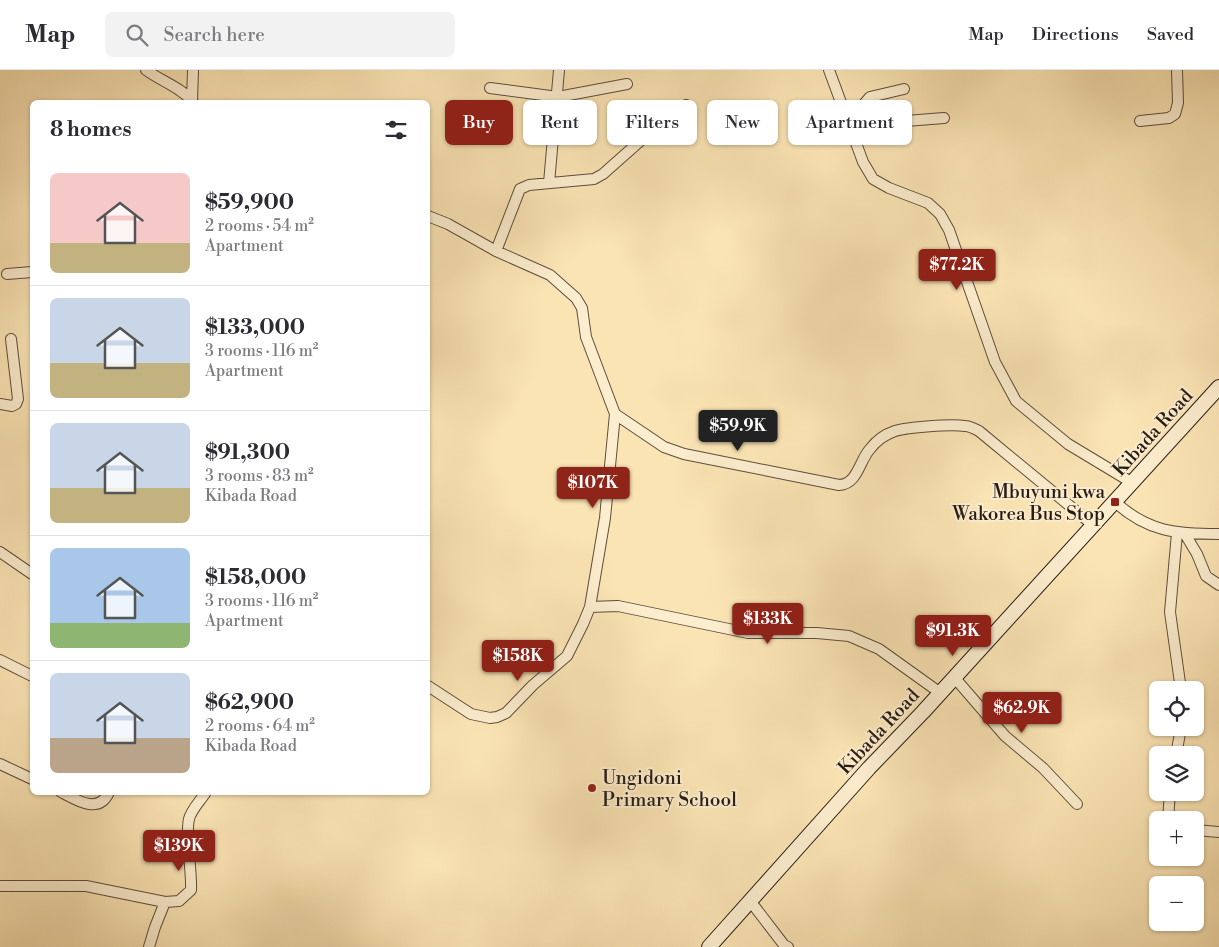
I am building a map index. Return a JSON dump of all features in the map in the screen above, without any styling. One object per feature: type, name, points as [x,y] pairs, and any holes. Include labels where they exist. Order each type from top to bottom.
[{"type":"main road","name":"Kibada Road","points":[[709,947],[863,774],[1219,387]]},
{"type":"street","points":[[146,70],[158,79],[186,94],[191,100]]},
{"type":"street","points":[[193,70],[193,100]]},
{"type":"street","points":[[549,183],[559,70]]},
{"type":"street","points":[[829,70],[840,100]]},
{"type":"street","points":[[1140,120],[1169,118],[1175,114],[1178,103],[1177,70]]},
{"type":"street","points":[[490,88],[558,97],[627,84]]},
{"type":"street","points":[[867,100],[870,97],[904,90]]},
{"type":"street","points":[[912,121],[944,118]]},
{"type":"street","points":[[496,251],[520,189],[529,185],[594,179],[603,174],[636,145]]},
{"type":"street","points":[[857,145],[863,162],[873,179],[889,188],[928,202],[940,214],[949,230],[995,362],[1016,401],[1068,444],[1131,482]]},
{"type":"street","points":[[430,217],[448,224],[496,251],[550,275],[580,302],[586,337],[615,414],[604,518],[590,607],[584,624],[566,656],[532,685],[502,715],[490,718],[478,717],[430,687]]},
{"type":"street","points":[[7,274],[30,272]]},
{"type":"street","points":[[0,404],[12,406],[16,404],[18,399],[11,339]]},
{"type":"street","points":[[615,414],[664,447],[675,452],[839,485],[846,484],[851,480],[869,449],[880,439],[894,431],[911,428],[966,426],[979,431],[1093,525]]},
{"type":"street","points":[[1115,502],[1128,514],[1143,523],[1181,533],[1219,534]]},
{"type":"street","points":[[1181,533],[1198,554],[1206,576],[1219,585]]},
{"type":"street","points":[[1180,681],[1170,612],[1181,533]]},
{"type":"street","points":[[0,552],[30,573]]},
{"type":"street","points":[[590,607],[618,606],[748,633],[817,633],[849,636],[879,650],[939,692]]},
{"type":"street","points":[[0,660],[30,675]]},
{"type":"street","points":[[954,677],[1005,736],[1044,768],[1077,804]]},
{"type":"street","points":[[0,764],[30,779]]},
{"type":"street","points":[[67,795],[85,804],[98,804],[106,800],[108,795]]},
{"type":"street","points":[[0,886],[86,886],[165,902],[179,901],[191,890],[189,818],[204,795]]},
{"type":"street","points":[[1204,831],[1219,832]]},
{"type":"street","points":[[149,947],[165,902]]},
{"type":"street","points":[[751,902],[784,945],[788,947]]},
{"type":"place","name":"Mbuyuni kwa Wakorea Bus Stop","points":[[1115,502]]},
{"type":"place","name":"Ungidoni Primary School","points":[[592,788]]}]
